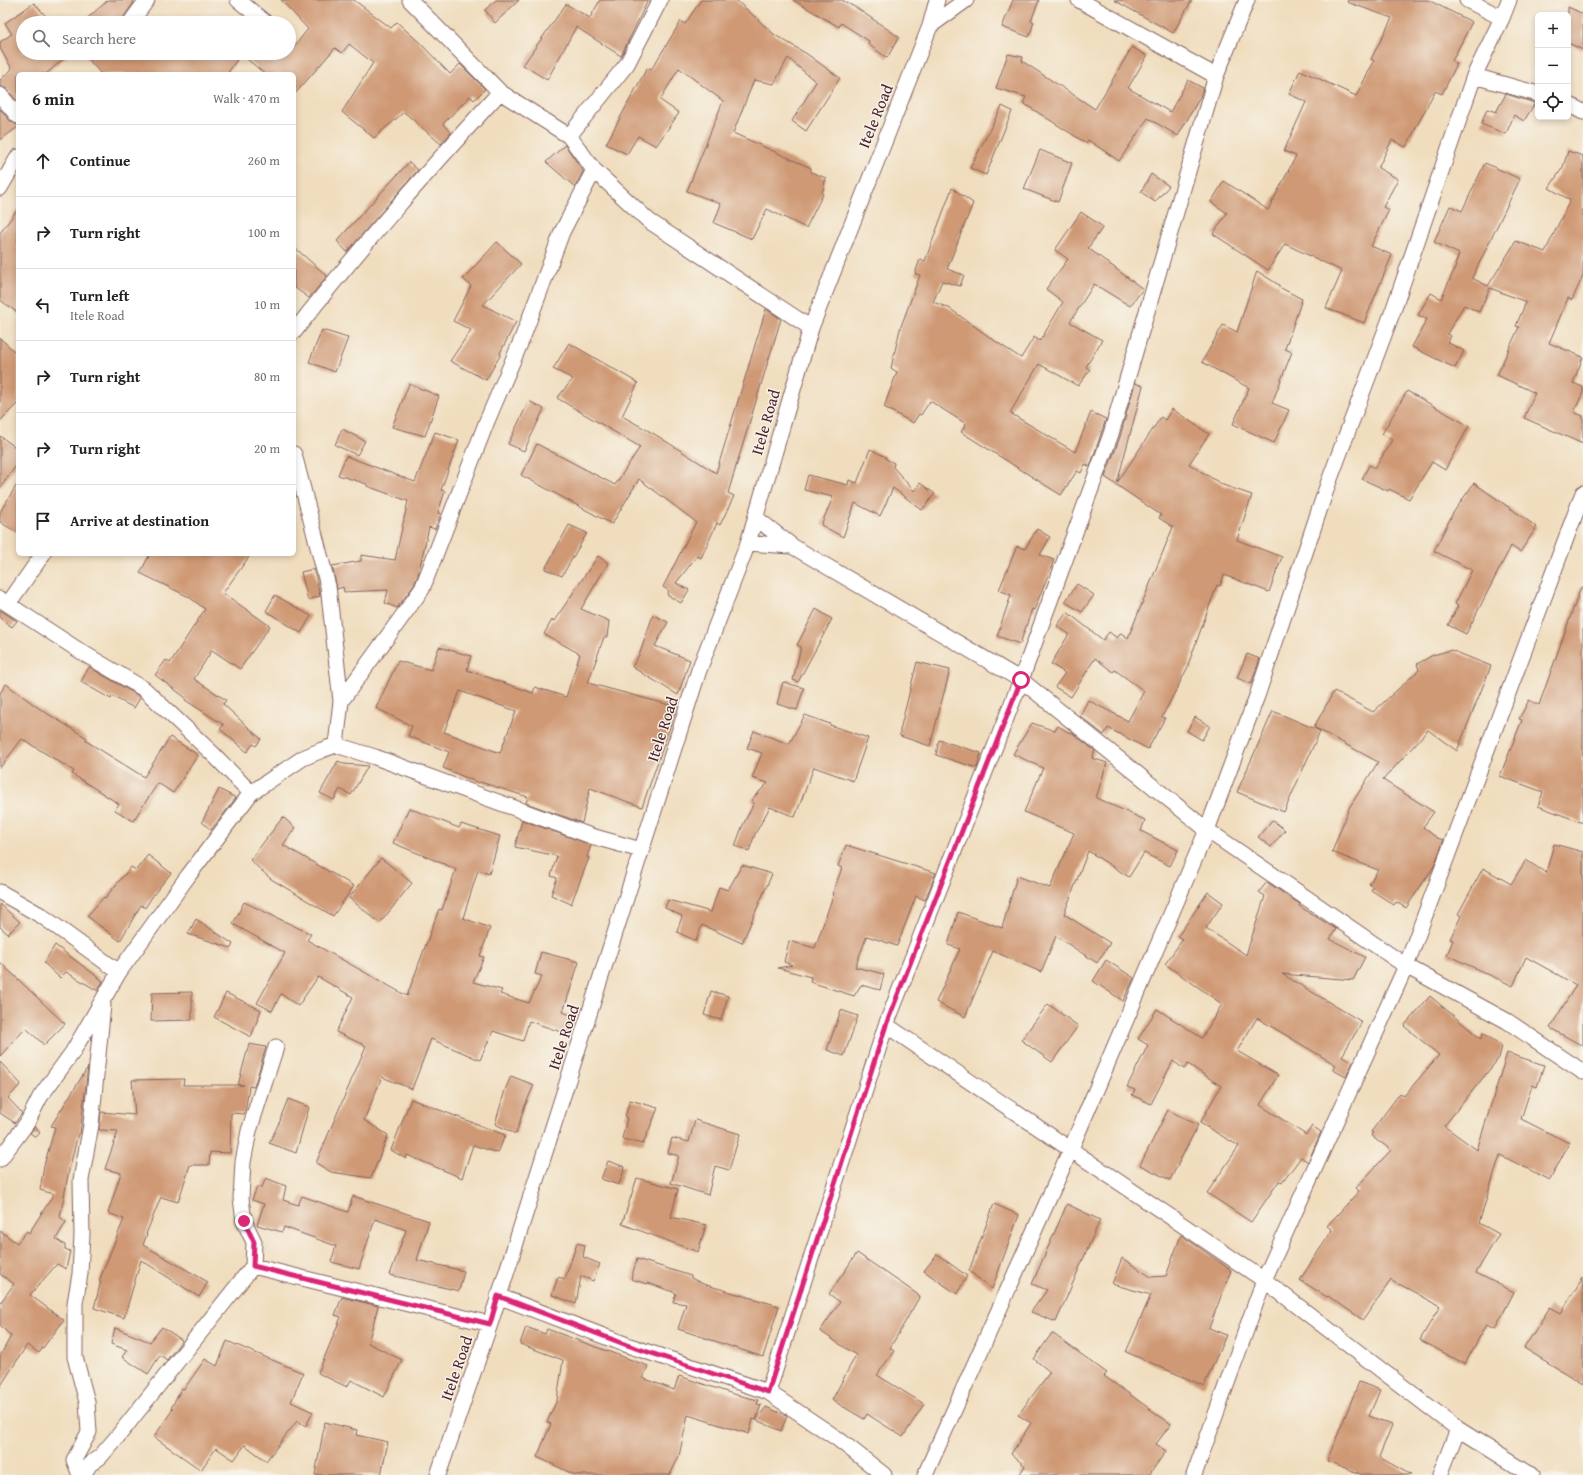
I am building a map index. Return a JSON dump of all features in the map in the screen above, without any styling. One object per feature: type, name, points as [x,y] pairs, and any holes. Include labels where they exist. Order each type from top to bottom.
[{"type":"street","points":[[135,16],[147,0]]},
{"type":"street","points":[[238,0],[257,16]]},
{"type":"street","points":[[410,0],[500,92],[569,136],[594,170],[649,220],[811,328]]},
{"type":"street","points":[[569,136],[627,64],[660,0]]},
{"type":"street","name":"Itele Road","points":[[438,1475],[490,1324],[699,670],[748,543],[811,328],[930,26],[937,0]]},
{"type":"street","points":[[930,26],[966,0]]},
{"type":"street","points":[[1078,0],[1216,76]]},
{"type":"street","points":[[768,1392],[886,1025],[1021,680],[1111,434],[1216,76],[1247,0]]},
{"type":"street","points":[[1467,0],[1502,18]]},
{"type":"street","points":[[925,1475],[1070,1150],[1207,830],[1257,696],[1328,484],[1394,308],[1474,76],[1509,0]]},
{"type":"street","points":[[1474,76],[1535,93]]},
{"type":"street","points":[[296,329],[333,281],[427,172],[500,92]]},
{"type":"street","points":[[0,95],[16,114]]},
{"type":"street","points":[[1571,106],[1583,112]]},
{"type":"street","points":[[0,188],[16,160]]},
{"type":"street","points":[[341,701],[422,589],[487,420],[522,340],[562,232],[594,170]]},
{"type":"street","points":[[296,462],[328,586],[341,701],[336,745]]},
{"type":"street","points":[[1194,1475],[1264,1280],[1406,966],[1583,493]]},
{"type":"street","points":[[756,518],[792,546],[1021,680],[1207,830],[1406,966],[1507,1020],[1583,1072]]},
{"type":"street","points":[[748,543],[792,546]]},
{"type":"street","points":[[41,556],[4,602],[83,653],[144,689],[213,754],[251,793]]},
{"type":"street","points":[[0,1159],[27,1123],[40,1097],[72,1053],[119,972],[188,876],[251,793],[302,758],[336,745],[375,757],[591,836],[641,850]]},
{"type":"street","points":[[0,892],[42,916],[119,972]]},
{"type":"street","points":[[80,1475],[74,1460],[89,1432],[87,1402],[75,1357],[75,1303],[80,1274],[82,1235],[81,1180],[90,1125],[104,1000]]},
{"type":"street","points":[[886,1025],[1264,1280],[1458,1429],[1531,1475]]},
{"type":"street","points":[[83,1475],[90,1464],[100,1457],[118,1436],[253,1266],[254,1242],[244,1221],[241,1198],[243,1162],[249,1131],[276,1047]]},
{"type":"street","points":[[253,1266],[490,1324]]},
{"type":"street","points":[[498,1296],[627,1345],[768,1392],[838,1439],[884,1475]]},
{"type":"street","points":[[1440,1475],[1458,1429]]},
{"type":"building","points":[[108,0],[132,0],[134,2],[124,16],[90,16]]},
{"type":"building","points":[[281,0],[354,0],[391,28],[397,22],[450,74],[460,64],[485,89],[474,100],[470,96],[443,124],[451,133],[441,144],[404,112],[374,138],[342,112],[373,63],[349,44],[342,53],[335,48],[296,93],[296,72],[263,72],[248,60],[296,60],[296,44],[308,29]]},
{"type":"building","points":[[496,0],[519,0],[495,23],[485,10]]},
{"type":"building","points":[[600,0],[648,0],[621,56],[576,27],[547,80],[523,65],[566,4],[590,18]]},
{"type":"building","points":[[701,0],[736,0],[775,35],[807,54],[840,78],[806,131],[792,121],[816,82],[788,58],[774,84],[754,80],[733,133],[811,168],[811,172],[826,178],[823,194],[806,228],[767,209],[752,239],[714,223],[721,204],[687,191],[723,101],[679,68],[660,100],[679,113],[656,146],[638,136],[627,154],[606,144],[647,68],[651,70],[681,21],[685,24]]},
{"type":"building","points":[[793,0],[842,0],[899,37],[887,58],[868,44],[869,41],[841,23],[839,27]]},
{"type":"building","points":[[1013,0],[1039,0],[1031,21],[1034,22],[1029,37],[1002,27]]},
{"type":"building","points":[[1114,0],[1192,0],[1173,33]]},
{"type":"building","points":[[1348,0],[1428,0],[1472,22],[1452,61],[1457,64],[1442,94],[1435,91],[1406,147],[1392,140],[1378,168],[1398,179],[1383,207],[1389,210],[1371,246],[1392,255],[1364,323],[1326,308],[1342,271],[1285,244],[1268,270],[1213,234],[1227,213],[1211,202],[1224,181],[1268,210],[1296,156],[1284,151],[1306,102],[1289,94],[1300,70],[1356,96],[1374,61],[1371,59],[1392,18],[1347,2]]},
{"type":"building","points":[[34,3],[46,16],[16,16],[16,60],[62,60],[48,72],[16,72],[16,100],[7,89],[0,86],[0,80],[12,69],[0,48],[0,42],[12,34],[5,23]]},
{"type":"building","points":[[1568,7],[1583,14],[1583,50],[1571,44],[1571,12],[1568,12]]},
{"type":"building","points":[[1132,47],[1147,56],[1128,88],[1170,112],[1188,80],[1203,88],[1200,97],[1178,136],[1148,118],[1119,161],[1088,140],[1086,143],[1023,103],[1026,97],[996,88],[1008,54],[1023,57],[1022,61],[1095,109]]},
{"type":"building","points":[[89,60],[237,60],[228,72],[99,72]]},
{"type":"building","points":[[1506,94],[1535,103],[1524,121],[1514,115],[1506,134],[1481,124],[1487,109],[1496,112]]},
{"type":"building","points":[[1002,106],[1012,111],[986,175],[970,168]]},
{"type":"building","points":[[0,109],[11,122],[16,124],[16,128],[0,140]]},
{"type":"building","points":[[565,145],[583,171],[575,187],[546,162]]},
{"type":"building","points":[[1040,150],[1072,163],[1058,202],[1024,189]]},
{"type":"building","points":[[1568,151],[1583,156],[1583,276],[1572,300],[1568,298],[1549,343],[1583,357],[1573,383],[1583,387],[1583,392],[1574,412],[1583,416],[1583,444],[1524,418],[1535,393],[1497,375],[1519,327],[1516,326],[1526,302],[1490,288],[1479,312],[1464,305],[1447,334],[1451,336],[1447,342],[1464,351],[1455,368],[1412,347],[1427,319],[1418,315],[1431,293],[1441,299],[1456,266],[1455,265],[1459,254],[1434,242],[1450,206],[1462,211],[1485,163],[1520,179],[1472,278],[1488,286],[1516,241],[1545,252],[1570,200],[1549,188],[1563,167]]},
{"type":"building","points":[[409,162],[418,170],[347,252],[337,241]]},
{"type":"building","points":[[1151,174],[1169,186],[1155,202],[1141,192]]},
{"type":"building","points":[[952,188],[973,203],[947,269],[964,275],[960,286],[942,281],[933,302],[949,308],[1021,358],[1034,337],[1040,341],[1063,302],[1046,289],[1068,259],[1055,250],[1081,212],[1103,227],[1088,248],[1143,289],[1130,306],[1094,284],[1070,322],[1102,340],[1086,367],[1090,370],[1078,386],[1039,364],[1010,413],[1075,452],[1091,412],[1106,419],[1090,467],[1085,464],[1081,473],[1077,471],[1061,495],[961,432],[966,424],[930,401],[921,415],[919,414],[913,423],[884,407],[897,372],[891,368],[900,329],[920,275],[915,274],[920,259],[925,261]]},
{"type":"building","points":[[16,212],[16,312],[0,300],[0,233]]},
{"type":"building","points":[[497,242],[521,264],[483,305],[516,322],[500,353],[501,354],[486,380],[450,361],[471,330],[453,321],[471,286],[463,279]]},
{"type":"building","points":[[296,249],[327,276],[309,298],[296,288]]},
{"type":"building","points":[[1257,271],[1279,285],[1279,287],[1302,299],[1285,349],[1292,352],[1272,403],[1289,410],[1274,443],[1233,424],[1249,388],[1202,362],[1223,325],[1237,332]]},
{"type":"building","points":[[766,309],[781,319],[728,493],[734,496],[720,525],[717,523],[701,558],[697,556],[676,583],[689,590],[681,603],[667,595],[669,591],[663,587],[696,522],[639,479],[612,524],[521,475],[537,444],[615,485],[640,447],[557,398],[573,379],[553,369],[569,343],[638,383],[622,416],[656,435],[716,473]]},
{"type":"building","points":[[322,330],[348,338],[335,372],[309,362]]},
{"type":"building","points":[[0,338],[16,353],[16,405],[0,421]]},
{"type":"building","points":[[1135,383],[1143,386],[1117,483],[1161,417],[1165,420],[1172,409],[1209,434],[1189,464],[1223,485],[1252,495],[1237,540],[1282,557],[1269,592],[1224,575],[1220,586],[1217,585],[1189,665],[1162,717],[1165,718],[1148,749],[1108,728],[1104,735],[1080,716],[1088,700],[1128,721],[1144,691],[1115,670],[1113,672],[1095,658],[1071,697],[1055,687],[1065,673],[1051,664],[1069,634],[1057,626],[1067,612],[1103,640],[1109,632],[1117,638],[1121,633],[1128,638],[1173,527],[1159,518],[1161,515],[1105,477],[1120,437]]},
{"type":"building","points":[[409,384],[439,396],[425,436],[392,427]]},
{"type":"building","points":[[1407,391],[1469,426],[1445,470],[1432,462],[1409,499],[1389,489],[1388,491],[1362,479],[1369,465],[1375,468],[1392,440],[1382,434]]},
{"type":"building","points":[[529,401],[544,409],[524,451],[508,444]]},
{"type":"building","points":[[342,429],[365,441],[357,455],[335,445]]},
{"type":"building","points":[[435,432],[459,440],[441,490],[445,491],[438,513],[441,514],[435,529],[429,527],[418,575],[414,585],[397,608],[385,603],[388,590],[344,592],[343,587],[337,589],[332,566],[361,561],[361,555],[395,560],[408,501],[367,486],[367,484],[338,475],[346,456],[415,482]]},
{"type":"building","points":[[0,436],[16,448],[16,466],[0,488]]},
{"type":"building","points":[[870,449],[894,463],[893,467],[914,491],[920,483],[935,494],[922,510],[893,488],[880,516],[855,503],[843,537],[821,525],[833,497],[804,490],[808,475],[848,485],[849,480],[857,483]]},
{"type":"building","points":[[1474,483],[1537,527],[1520,552],[1511,546],[1466,634],[1448,625],[1458,606],[1455,604],[1472,570],[1434,551],[1453,513]]},
{"type":"building","points":[[16,486],[16,532],[0,522],[0,512]]},
{"type":"building","points":[[569,525],[587,533],[562,576],[545,569]]},
{"type":"building","points":[[1037,529],[1050,537],[1040,555],[1054,560],[1034,610],[1032,609],[1020,644],[997,636],[1011,595],[999,590],[1017,546],[1025,549]]},
{"type":"building","points":[[149,556],[250,556],[223,593],[270,626],[240,669],[212,650],[194,679],[226,700],[223,704],[261,739],[256,746],[253,744],[247,752],[220,729],[224,725],[185,700],[186,698],[155,675],[166,660],[170,663],[205,609],[189,597],[140,573]]},
{"type":"building","points":[[598,556],[608,563],[581,609],[609,621],[607,637],[604,637],[588,683],[677,707],[642,807],[590,788],[582,823],[526,803],[528,797],[480,782],[479,783],[443,768],[449,752],[408,736],[412,726],[376,708],[398,661],[431,670],[439,647],[471,656],[467,670],[533,693],[535,687],[566,697],[580,654],[544,634],[552,620],[554,621]],"holes":[[[460,691],[516,711],[500,753],[444,732]]]},
{"type":"building","points":[[314,569],[320,596],[308,600],[301,572]]},
{"type":"building","points":[[1077,584],[1094,595],[1082,612],[1065,602]]},
{"type":"building","points":[[1581,587],[1583,587],[1583,823],[1538,806],[1543,792],[1500,776],[1522,720],[1519,719],[1529,700],[1539,705]]},
{"type":"building","points":[[275,595],[311,616],[301,633],[266,611]]},
{"type":"building","points":[[816,609],[832,619],[798,682],[793,680],[801,647],[797,645]]},
{"type":"building","points":[[0,610],[17,621],[12,627],[0,618]]},
{"type":"building","points":[[653,615],[668,622],[655,646],[690,660],[678,695],[632,667],[640,653]]},
{"type":"building","points":[[1451,650],[1491,666],[1457,751],[1428,730],[1383,780],[1434,812],[1423,827],[1437,838],[1444,840],[1434,866],[1406,908],[1396,902],[1394,905],[1371,890],[1373,887],[1369,884],[1378,870],[1332,852],[1349,808],[1378,762],[1314,727],[1334,691],[1373,712],[1419,670],[1417,664],[1433,655]]},
{"type":"building","points":[[1247,654],[1260,659],[1251,684],[1237,678]]},
{"type":"building","points":[[917,662],[950,670],[930,746],[900,736],[900,730]]},
{"type":"building","points":[[89,667],[139,696],[140,698],[134,708],[112,696],[111,699],[81,682]]},
{"type":"building","points":[[783,682],[804,688],[797,710],[777,704]]},
{"type":"building","points":[[6,684],[40,709],[87,738],[86,741],[144,777],[170,737],[198,755],[173,793],[158,783],[133,821],[115,810],[119,804],[72,774],[74,771],[22,739],[0,768],[0,693]]},
{"type":"building","points":[[1273,711],[1320,731],[1284,812],[1237,792]]},
{"type":"building","points":[[805,715],[868,738],[853,781],[814,767],[795,817],[770,807],[755,834],[749,851],[735,846],[742,827],[754,803],[751,800],[768,783],[752,778],[762,753],[747,748],[754,731],[789,744]]},
{"type":"building","points":[[1195,717],[1210,726],[1202,740],[1187,731]]},
{"type":"building","points":[[1032,723],[1055,731],[1058,726],[1070,733],[1071,732],[1095,751],[1092,758],[1107,763],[1096,798],[1145,820],[1141,831],[1178,850],[1170,866],[1144,853],[1129,877],[1088,851],[1064,914],[1110,943],[1097,963],[1056,936],[1041,972],[993,951],[965,1017],[936,1002],[960,949],[948,945],[958,912],[1002,928],[1017,876],[1050,888],[1074,833],[1024,812],[1043,768],[1013,754]]},
{"type":"building","points":[[939,740],[981,753],[977,768],[936,755]]},
{"type":"building","points":[[338,761],[344,764],[368,766],[351,795],[340,789],[334,800],[320,793]]},
{"type":"building","points":[[219,789],[236,798],[211,830],[202,822]]},
{"type":"building","points":[[409,808],[459,828],[461,824],[500,836],[489,874],[478,870],[463,918],[490,928],[480,956],[484,957],[473,982],[502,990],[500,994],[529,1003],[542,976],[535,974],[541,952],[579,962],[563,1012],[573,1016],[567,1034],[529,1021],[523,1041],[493,1031],[480,1060],[431,1039],[412,1089],[382,1077],[364,1120],[388,1135],[371,1178],[331,1172],[316,1163],[366,1046],[336,1032],[353,997],[318,977],[298,1006],[281,994],[272,1011],[257,1003],[285,953],[233,924],[244,902],[311,934],[307,940],[407,996],[439,909],[442,910],[456,869],[393,843]]},
{"type":"building","points":[[283,817],[295,828],[283,845],[354,886],[333,916],[271,879],[250,860]]},
{"type":"building","points":[[522,820],[591,845],[587,857],[589,858],[571,904],[551,895],[557,878],[551,876],[557,856],[515,847]]},
{"type":"building","points":[[1272,820],[1285,830],[1271,847],[1258,837]]},
{"type":"building","points":[[1554,844],[1583,852],[1583,1046],[1550,1028],[1576,985],[1526,957],[1513,986],[1447,955],[1453,940],[1450,939],[1461,916],[1458,914],[1483,868],[1511,884],[1526,860],[1546,873]]},
{"type":"building","points":[[846,845],[936,873],[925,900],[916,896],[897,946],[867,936],[855,967],[884,974],[880,990],[861,985],[854,996],[810,982],[811,977],[778,968],[792,965],[784,962],[789,941],[815,948],[842,868],[838,866]]},
{"type":"building","points":[[148,855],[171,873],[145,908],[141,905],[120,941],[87,916],[104,897],[105,898],[131,867],[136,870]]},
{"type":"building","points":[[381,858],[412,883],[380,923],[349,898]]},
{"type":"building","points":[[742,865],[772,874],[742,943],[702,925],[696,941],[677,932],[682,916],[665,908],[668,900],[711,912],[719,887],[728,890]]},
{"type":"building","points":[[1267,882],[1300,904],[1299,906],[1336,929],[1330,939],[1365,957],[1353,980],[1282,974],[1362,1022],[1342,1056],[1353,1062],[1346,1077],[1333,1070],[1336,1065],[1257,1018],[1237,1051],[1278,1075],[1260,1105],[1306,1135],[1312,1126],[1321,1132],[1308,1162],[1301,1157],[1282,1183],[1279,1181],[1251,1222],[1207,1193],[1239,1146],[1200,1123],[1221,1086],[1188,1064],[1184,1069],[1173,1061],[1151,1104],[1132,1095],[1135,1090],[1127,1087],[1148,1045],[1138,1039],[1157,1009],[1202,1038],[1222,1004],[1165,964],[1183,939],[1178,936],[1208,892],[1223,903],[1206,928],[1246,955],[1265,896],[1259,892]]},
{"type":"building","points":[[0,904],[20,922],[8,934],[0,927]]},
{"type":"building","points":[[196,919],[233,944],[231,948],[188,934]]},
{"type":"building","points":[[55,945],[103,981],[98,991],[66,972],[60,978],[44,963]]},
{"type":"building","points":[[1106,960],[1134,978],[1123,1001],[1093,981]]},
{"type":"building","points":[[0,962],[65,1024],[44,1045],[26,1028],[0,1056]]},
{"type":"building","points":[[711,991],[728,996],[721,1020],[704,1015]]},
{"type":"building","points":[[192,992],[192,1020],[151,1021],[152,993]]},
{"type":"building","points":[[226,993],[261,1010],[251,1037],[214,1017]]},
{"type":"building","points":[[1430,996],[1481,1039],[1483,1033],[1502,1046],[1499,1058],[1444,1126],[1477,1150],[1507,1053],[1544,1065],[1537,1087],[1532,1085],[1521,1119],[1569,1143],[1550,1180],[1500,1155],[1479,1223],[1499,1234],[1476,1273],[1514,1292],[1495,1329],[1486,1325],[1465,1364],[1420,1340],[1440,1306],[1399,1284],[1398,1285],[1391,1280],[1363,1320],[1328,1296],[1327,1297],[1300,1280],[1332,1230],[1327,1226],[1359,1191],[1356,1188],[1391,1150],[1371,1135],[1373,1133],[1371,1132],[1400,1093],[1404,1096],[1439,1055],[1404,1026]]},
{"type":"building","points":[[1048,1004],[1078,1026],[1052,1062],[1021,1040]]},
{"type":"building","points":[[841,1010],[858,1016],[844,1056],[827,1050]]},
{"type":"building","points":[[249,1044],[266,1047],[254,1087],[249,1086],[245,1114],[231,1113],[230,1153],[210,1152],[209,1165],[190,1165],[178,1202],[161,1197],[143,1245],[208,1282],[199,1297],[141,1260],[124,1318],[94,1308],[101,1281],[99,1281],[124,1219],[108,1213],[121,1173],[105,1169],[118,1131],[99,1130],[101,1112],[135,1115],[132,1080],[184,1079],[183,1085],[238,1085]]},
{"type":"building","points":[[0,1062],[21,1084],[8,1098],[22,1113],[15,1123],[0,1113]]},
{"type":"building","points":[[88,1067],[80,1134],[78,1134],[69,1170],[60,1217],[66,1222],[56,1239],[65,1245],[65,1249],[70,1251],[66,1269],[57,1264],[30,1295],[64,1320],[39,1353],[27,1345],[0,1387],[0,1356],[11,1336],[0,1325],[0,1303],[14,1284],[0,1274],[0,1231],[17,1243],[27,1231],[29,1233],[54,1194],[40,1190],[44,1166],[55,1127],[51,1126]]},
{"type":"building","points":[[511,1076],[534,1085],[524,1108],[516,1134],[495,1124],[505,1090]]},
{"type":"building","points":[[288,1099],[309,1107],[296,1153],[269,1143],[281,1119]]},
{"type":"building","points":[[411,1099],[505,1135],[498,1153],[473,1145],[462,1178],[407,1155],[406,1159],[391,1150]]},
{"type":"building","points":[[630,1100],[658,1108],[643,1144],[622,1139],[627,1118],[625,1117]]},
{"type":"building","points":[[1168,1110],[1198,1125],[1170,1180],[1140,1165]]},
{"type":"building","points":[[695,1120],[740,1134],[729,1170],[715,1166],[708,1195],[671,1183],[679,1156],[668,1153],[672,1138],[689,1142]]},
{"type":"building","points":[[35,1127],[40,1133],[36,1137],[30,1133]]},
{"type":"building","points":[[608,1161],[625,1167],[619,1185],[601,1179]]},
{"type":"building","points":[[266,1178],[286,1186],[283,1200],[298,1205],[302,1196],[348,1212],[353,1196],[429,1221],[417,1260],[464,1271],[459,1291],[390,1275],[406,1230],[375,1219],[359,1269],[331,1262],[336,1246],[284,1227],[282,1232],[257,1225],[264,1204],[252,1200],[257,1187],[262,1187]]},
{"type":"building","points":[[637,1178],[678,1189],[671,1217],[706,1225],[698,1252],[622,1224]]},
{"type":"building","points":[[994,1204],[1019,1215],[992,1289],[969,1271]]},
{"type":"building","points":[[1067,1204],[1100,1220],[1056,1322],[1031,1312],[1047,1290],[1032,1284]]},
{"type":"building","points":[[1181,1235],[1231,1270],[1209,1328],[1226,1335],[1204,1386],[1126,1352],[1151,1295],[1112,1284],[1122,1258],[1151,1277],[1166,1276]]},
{"type":"building","points":[[577,1243],[585,1245],[583,1257],[600,1264],[593,1281],[581,1276],[576,1304],[552,1295],[558,1277],[565,1279]]},
{"type":"building","points":[[857,1253],[920,1296],[890,1348],[894,1351],[877,1375],[924,1404],[903,1437],[867,1414],[864,1419],[832,1400],[856,1355],[820,1331],[840,1302],[829,1294]]},
{"type":"building","points":[[937,1254],[967,1276],[957,1294],[924,1271]]},
{"type":"building","points":[[637,1259],[691,1276],[691,1278],[703,1284],[779,1306],[763,1357],[678,1329],[686,1304],[673,1302],[676,1293],[648,1283],[647,1284],[631,1279]]},
{"type":"building","points":[[1583,1277],[1583,1384],[1524,1348],[1550,1307],[1561,1313]]},
{"type":"building","points":[[342,1297],[378,1306],[368,1343],[402,1360],[384,1397],[351,1380],[347,1387],[318,1373],[341,1317],[335,1315]]},
{"type":"building","points":[[162,1327],[182,1340],[167,1360],[160,1355],[148,1374],[122,1357],[127,1350],[111,1344],[115,1328],[150,1342]]},
{"type":"building","points":[[526,1327],[545,1334],[547,1329],[648,1366],[643,1378],[674,1390],[679,1376],[733,1394],[758,1400],[757,1404],[761,1405],[756,1420],[753,1419],[749,1434],[688,1415],[679,1456],[670,1475],[575,1475],[537,1457],[551,1424],[547,1422],[557,1400],[563,1360],[520,1344]]},
{"type":"building","points":[[1052,1333],[1107,1373],[1104,1376],[1171,1424],[1156,1444],[1166,1451],[1149,1475],[1019,1475],[1025,1466],[1011,1454],[1031,1423],[1018,1415],[1050,1372],[1034,1359]]},
{"type":"building","points":[[227,1341],[303,1373],[291,1402],[313,1412],[306,1426],[297,1421],[266,1461],[245,1445],[234,1460],[216,1448],[201,1470],[154,1437],[173,1409],[171,1408],[182,1388],[184,1389],[205,1359],[217,1366]]},
{"type":"building","points":[[1359,1382],[1380,1390],[1369,1416],[1392,1425],[1379,1457],[1411,1475],[1363,1475],[1327,1461]]},
{"type":"building","points":[[766,1407],[787,1416],[781,1431],[756,1420]]},
{"type":"building","points":[[325,1422],[357,1430],[356,1435],[388,1442],[381,1475],[315,1475]]},
{"type":"route","points":[[244,1221],[254,1242],[253,1266],[490,1324],[498,1296],[627,1345],[768,1392],[886,1025],[1021,680]]}]
